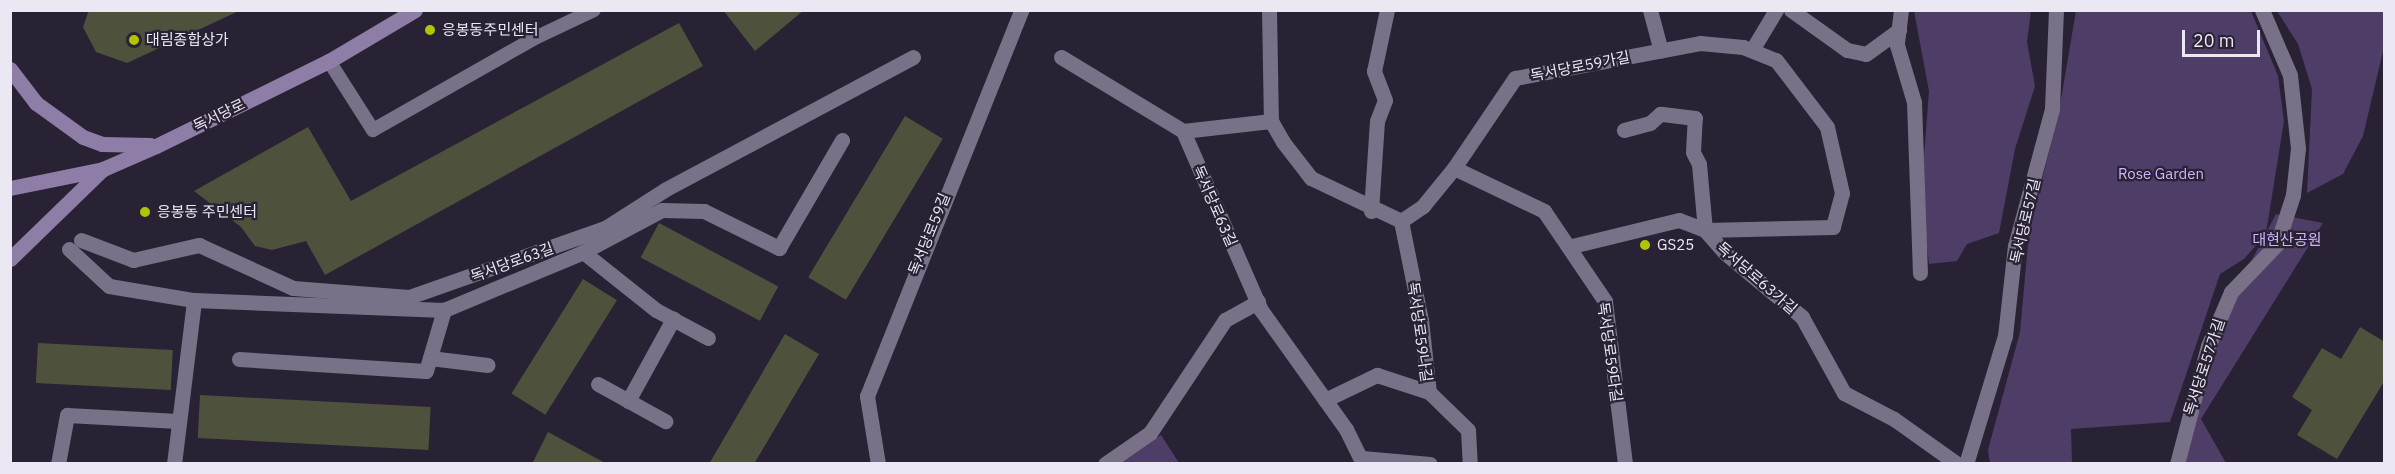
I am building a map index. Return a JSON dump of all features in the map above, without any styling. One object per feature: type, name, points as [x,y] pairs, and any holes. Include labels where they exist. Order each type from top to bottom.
[{"type":"main road","name":"독서당로","points":[[10,188],[103,169],[156,146],[329,61],[415,10]]},
{"type":"main road","points":[[10,69],[36,103],[83,137],[102,144],[156,146]]},
{"type":"main road","points":[[10,259],[103,169]]},
{"type":"street","name":"독서당로59길","points":[[878,464],[867,396],[1021,10]]},
{"type":"street","points":[[1269,10],[1271,121],[1311,178],[1371,211],[1401,221],[1423,206],[1454,168]]},
{"type":"street","points":[[1371,211],[1377,121],[1385,100],[1374,71],[1387,10]]},
{"type":"street","points":[[1650,10],[1661,51]]},
{"type":"street","points":[[1752,50],[1776,10]]},
{"type":"street","points":[[1791,10],[1847,50],[1866,54],[1899,30]]},
{"type":"street","points":[[1901,10],[1898,45],[1914,102],[1920,273]]},
{"type":"street","name":"독서당로57길","points":[[1966,464],[2005,336],[2015,246],[2052,109],[2056,10]]},
{"type":"street","name":"독서당로57가길","points":[[2177,464],[2208,346],[2230,292],[2277,244],[2293,195],[2298,148],[2290,75],[2262,10]]},
{"type":"street","name":"독서당로59가길","points":[[1454,168],[1515,78],[1700,43],[1752,50],[1776,60],[1827,127],[1842,193],[1833,227],[1705,230]]},
{"type":"street","name":"독서당로63길","points":[[194,300],[108,286],[75,244],[133,260],[199,245],[293,288],[409,297],[604,228],[666,189],[912,57]]},
{"type":"street","points":[[1061,57],[1183,131],[1271,121]]},
{"type":"street","points":[[1624,130],[1650,123],[1660,114],[1695,118],[1693,152],[1699,164],[1705,230]]},
{"type":"street","name":"독서당로63길","points":[[1183,131],[1258,302],[1325,400],[1363,461]]},
{"type":"street","points":[[174,464],[194,300],[444,310],[583,252],[662,210],[704,211],[779,248],[842,140]]},
{"type":"street","name":"독서당로59다길","points":[[1454,168],[1504,188],[1544,211],[1572,246],[1605,301],[1625,464]]},
{"type":"street","name":"독서당로63가길","points":[[1572,246],[1679,220],[1705,230],[1725,253],[1802,317],[1844,393],[1894,418],[1957,464]]},
{"type":"street","name":"독서당로59나길","points":[[1401,221],[1421,320],[1429,392],[1468,430],[1470,464]]},
{"type":"street","points":[[583,252],[673,320],[708,338]]},
{"type":"street","points":[[1105,464],[1150,433],[1225,320],[1258,302]]},
{"type":"street","points":[[239,359],[426,371],[444,310]]},
{"type":"street","points":[[628,401],[673,320]]},
{"type":"street","points":[[430,358],[488,365]]},
{"type":"street","points":[[1325,400],[1377,375],[1429,392]]},
{"type":"street","points":[[597,384],[665,421]]},
{"type":"street","points":[[58,464],[67,415],[178,421]]},
{"type":"street","points":[[1363,461],[1430,464]]},
{"type":"lane","points":[[329,61],[373,130],[535,38],[594,10]]},
{"type":"green space","points":[[1914,11],[2031,11],[2027,42],[2035,86],[2015,149],[1999,233],[1967,244],[1957,261],[1929,264],[1921,196],[1929,91]]},
{"type":"green space","name":"Rose Garden","points":[[2076,11],[2251,11],[2278,76],[2284,121],[2266,233],[2276,214],[2323,223],[2201,419],[2226,463],[2183,463],[2199,360],[2265,235],[2244,259],[2220,274],[2170,422],[2071,429],[2072,463],[1990,463],[1988,450],[2020,332],[2029,233],[2059,111]]},
{"type":"green space","points":[[2277,11],[2384,11],[2384,47],[2363,136],[2343,174],[2307,193],[2312,89],[2298,44]]},
{"type":"green space","points":[[1161,435],[1179,463],[1118,464]]},
{"type":"building","name":"대림종합상가","points":[[89,10],[241,10],[127,63],[96,52],[83,27]]},
{"type":"building","points":[[723,10],[804,10],[755,51]]},
{"type":"building","points":[[679,23],[703,66],[325,275],[306,241],[272,250],[255,246],[241,227],[194,191],[308,127],[351,201]]},
{"type":"building","points":[[905,116],[943,139],[846,300],[808,277]]},
{"type":"building","points":[[659,223],[778,286],[760,321],[641,257]]},
{"type":"building","points":[[583,279],[617,300],[545,415],[511,393]]},
{"type":"building","points":[[2360,327],[2385,342],[2385,380],[2337,459],[2297,435],[2312,410],[2292,397],[2322,348],[2341,359]]},
{"type":"building","points":[[785,334],[819,354],[754,464],[709,464]]},
{"type":"building","points":[[38,343],[173,350],[171,390],[36,383]]},
{"type":"building","points":[[200,395],[431,407],[428,450],[198,438]]},
{"type":"building","points":[[548,432],[607,464],[532,464]]},
{"type":"place","name":"응봉동주민센터","points":[[430,30]]},
{"type":"place","name":"대림종합상가","points":[[134,40]]},
{"type":"place","name":"응봉동 주민센터","points":[[145,212]]},
{"type":"place","name":"GS25","points":[[1645,245]]},
{"type":"park label","name":"대현산공원","points":[[2287,240]]}]
